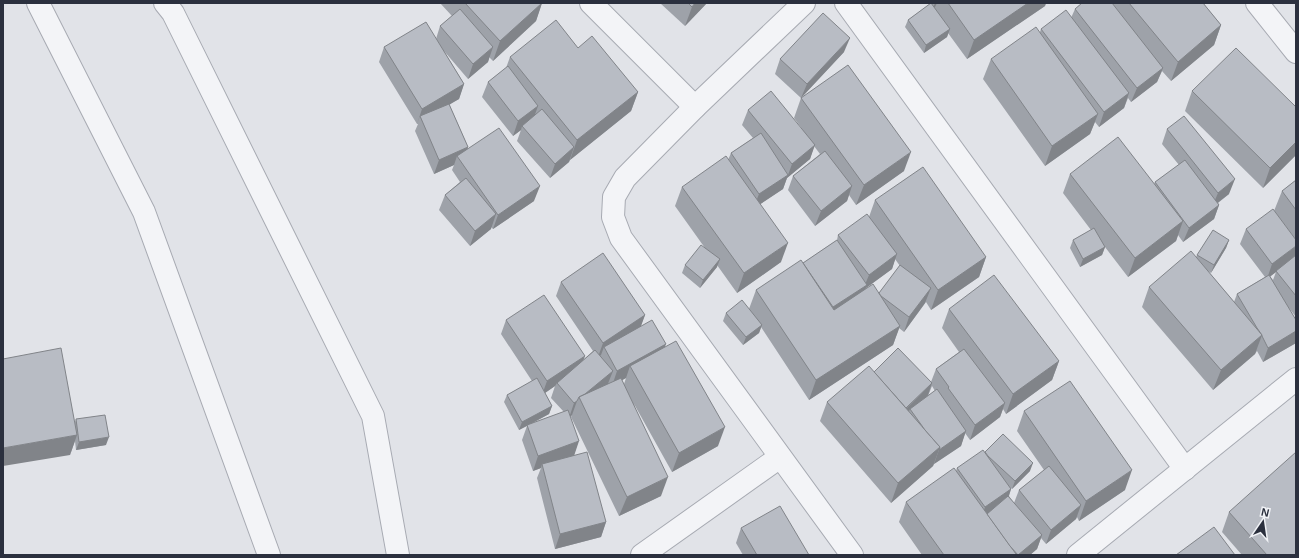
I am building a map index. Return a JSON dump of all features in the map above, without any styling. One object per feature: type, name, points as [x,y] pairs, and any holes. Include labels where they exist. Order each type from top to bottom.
[{"type":"street","points":[[38,3],[144,212],[269,555]]},
{"type":"street","points":[[165,3],[176,20],[373,416],[398,555]]},
{"type":"street","points":[[591,3],[695,107]]},
{"type":"street","points":[[804,3],[695,107],[625,178],[614,197],[612,217],[621,238],[852,555]]},
{"type":"street","points":[[846,3],[1185,469]]},
{"type":"street","points":[[1257,3],[1296,52]]},
{"type":"street","points":[[1078,555],[1296,379]]},
{"type":"street","points":[[642,555],[780,457]]},
{"type":"building","points":[[465,3],[542,3],[500,41]]},
{"type":"building","points":[[688,3],[695,3],[692,7]]},
{"type":"building","points":[[931,3],[950,29],[926,45],[908,20]]},
{"type":"building","points":[[948,3],[1028,3],[974,40]]},
{"type":"building","points":[[1082,3],[1112,3],[1163,68],[1137,88],[1075,9]]},
{"type":"building","points":[[1129,3],[1203,3],[1221,25],[1178,62]]},
{"type":"building","points":[[460,9],[493,47],[473,64],[440,26]]},
{"type":"building","points":[[1066,10],[1129,93],[1104,112],[1041,29]]},
{"type":"building","points":[[823,13],[850,38],[807,84],[780,59]]},
{"type":"building","points":[[556,20],[578,48],[592,36],[638,92],[577,140],[510,57]]},
{"type":"building","points":[[426,22],[464,84],[422,109],[384,47]]},
{"type":"building","points":[[1036,27],[1098,114],[1052,146],[991,59]]},
{"type":"building","points":[[1236,48],[1296,107],[1296,142],[1270,168],[1192,91]]},
{"type":"building","points":[[848,65],[911,152],[864,185],[801,98]]},
{"type":"building","points":[[508,66],[538,106],[518,121],[488,82]]},
{"type":"building","points":[[771,91],[815,145],[792,164],[748,110]]},
{"type":"building","points":[[449,104],[468,147],[439,160],[420,116]]},
{"type":"building","points":[[542,109],[574,147],[555,164],[522,126]]},
{"type":"building","points":[[1184,116],[1235,179],[1218,193],[1167,129]]},
{"type":"building","points":[[499,128],[540,186],[498,215],[457,156]]},
{"type":"building","points":[[761,133],[788,175],[759,194],[731,153]]},
{"type":"building","points":[[1118,137],[1183,221],[1135,258],[1070,174]]},
{"type":"building","points":[[825,151],[852,186],[821,211],[793,176]]},
{"type":"building","points":[[726,156],[788,243],[744,273],[682,187]]},
{"type":"building","points":[[1185,160],[1219,205],[1189,228],[1155,182]]},
{"type":"building","points":[[923,167],[986,257],[938,290],[875,200]]},
{"type":"building","points":[[466,178],[496,214],[475,231],[445,195]]},
{"type":"building","points":[[1296,180],[1296,210],[1282,191]]},
{"type":"building","points":[[1273,209],[1296,240],[1296,246],[1272,264],[1246,229]]},
{"type":"building","points":[[867,214],[897,254],[869,275],[838,235]]},
{"type":"building","points":[[1094,228],[1105,247],[1083,259],[1073,240]]},
{"type":"building","points":[[1213,230],[1229,240],[1214,265],[1197,255]]},
{"type":"building","points":[[837,240],[867,285],[833,307],[803,263]]},
{"type":"building","points":[[701,245],[720,259],[703,280],[685,265]]},
{"type":"building","points":[[1191,251],[1262,335],[1221,370],[1149,287]]},
{"type":"building","points":[[603,253],[645,315],[603,343],[561,282]]},
{"type":"building","points":[[1296,255],[1296,296],[1276,271]]},
{"type":"building","points":[[801,260],[834,310],[873,284],[900,326],[816,380],[756,290]]},
{"type":"building","points":[[900,265],[931,288],[909,317],[879,293]]},
{"type":"building","points":[[994,275],[1059,361],[1013,394],[949,309]]},
{"type":"building","points":[[1269,275],[1296,320],[1296,331],[1268,348],[1262,335],[1237,294]]},
{"type":"building","points":[[544,295],[585,356],[547,381],[506,320]]},
{"type":"building","points":[[742,300],[762,325],[746,337],[726,313]]},
{"type":"building","points":[[652,320],[666,344],[617,371],[604,347]]},
{"type":"building","points":[[676,341],[725,427],[679,453],[630,366]]},
{"type":"building","points":[[61,348],[77,435],[3,448],[3,359]]},
{"type":"building","points":[[898,348],[932,383],[906,408],[874,372]]},
{"type":"building","points":[[964,349],[1005,403],[975,425],[936,369]]},
{"type":"building","points":[[595,350],[613,371],[585,394],[579,397],[574,403],[557,383]]},
{"type":"building","points":[[869,366],[940,447],[898,483],[827,402]]},
{"type":"building","points":[[537,378],[552,406],[522,422],[507,395]]},
{"type":"building","points":[[621,378],[668,477],[627,497],[579,397]]},
{"type":"building","points":[[1070,381],[1132,470],[1086,501],[1024,411]]},
{"type":"building","points":[[937,389],[966,431],[939,450],[940,447],[925,430],[910,409]]},
{"type":"building","points":[[568,410],[579,441],[538,456],[527,425]]},
{"type":"building","points":[[105,415],[109,437],[79,442],[76,419]]},
{"type":"building","points":[[1003,434],[1033,463],[1015,481],[985,452]]},
{"type":"building","points":[[983,450],[1011,489],[985,507],[957,468]]},
{"type":"building","points":[[587,452],[606,522],[560,534],[542,464]]},
{"type":"building","points":[[1296,452],[1296,555],[1267,555],[1229,512]]},
{"type":"building","points":[[1049,466],[1081,505],[1051,530],[1019,490]]},
{"type":"building","points":[[954,468],[1016,554],[1015,555],[944,555],[906,502]]},
{"type":"building","points":[[1008,496],[1042,535],[1018,555],[987,514]]},
{"type":"building","points":[[780,506],[809,555],[757,555],[741,528]]},
{"type":"building","points":[[1214,527],[1235,555],[1176,555]]}]
